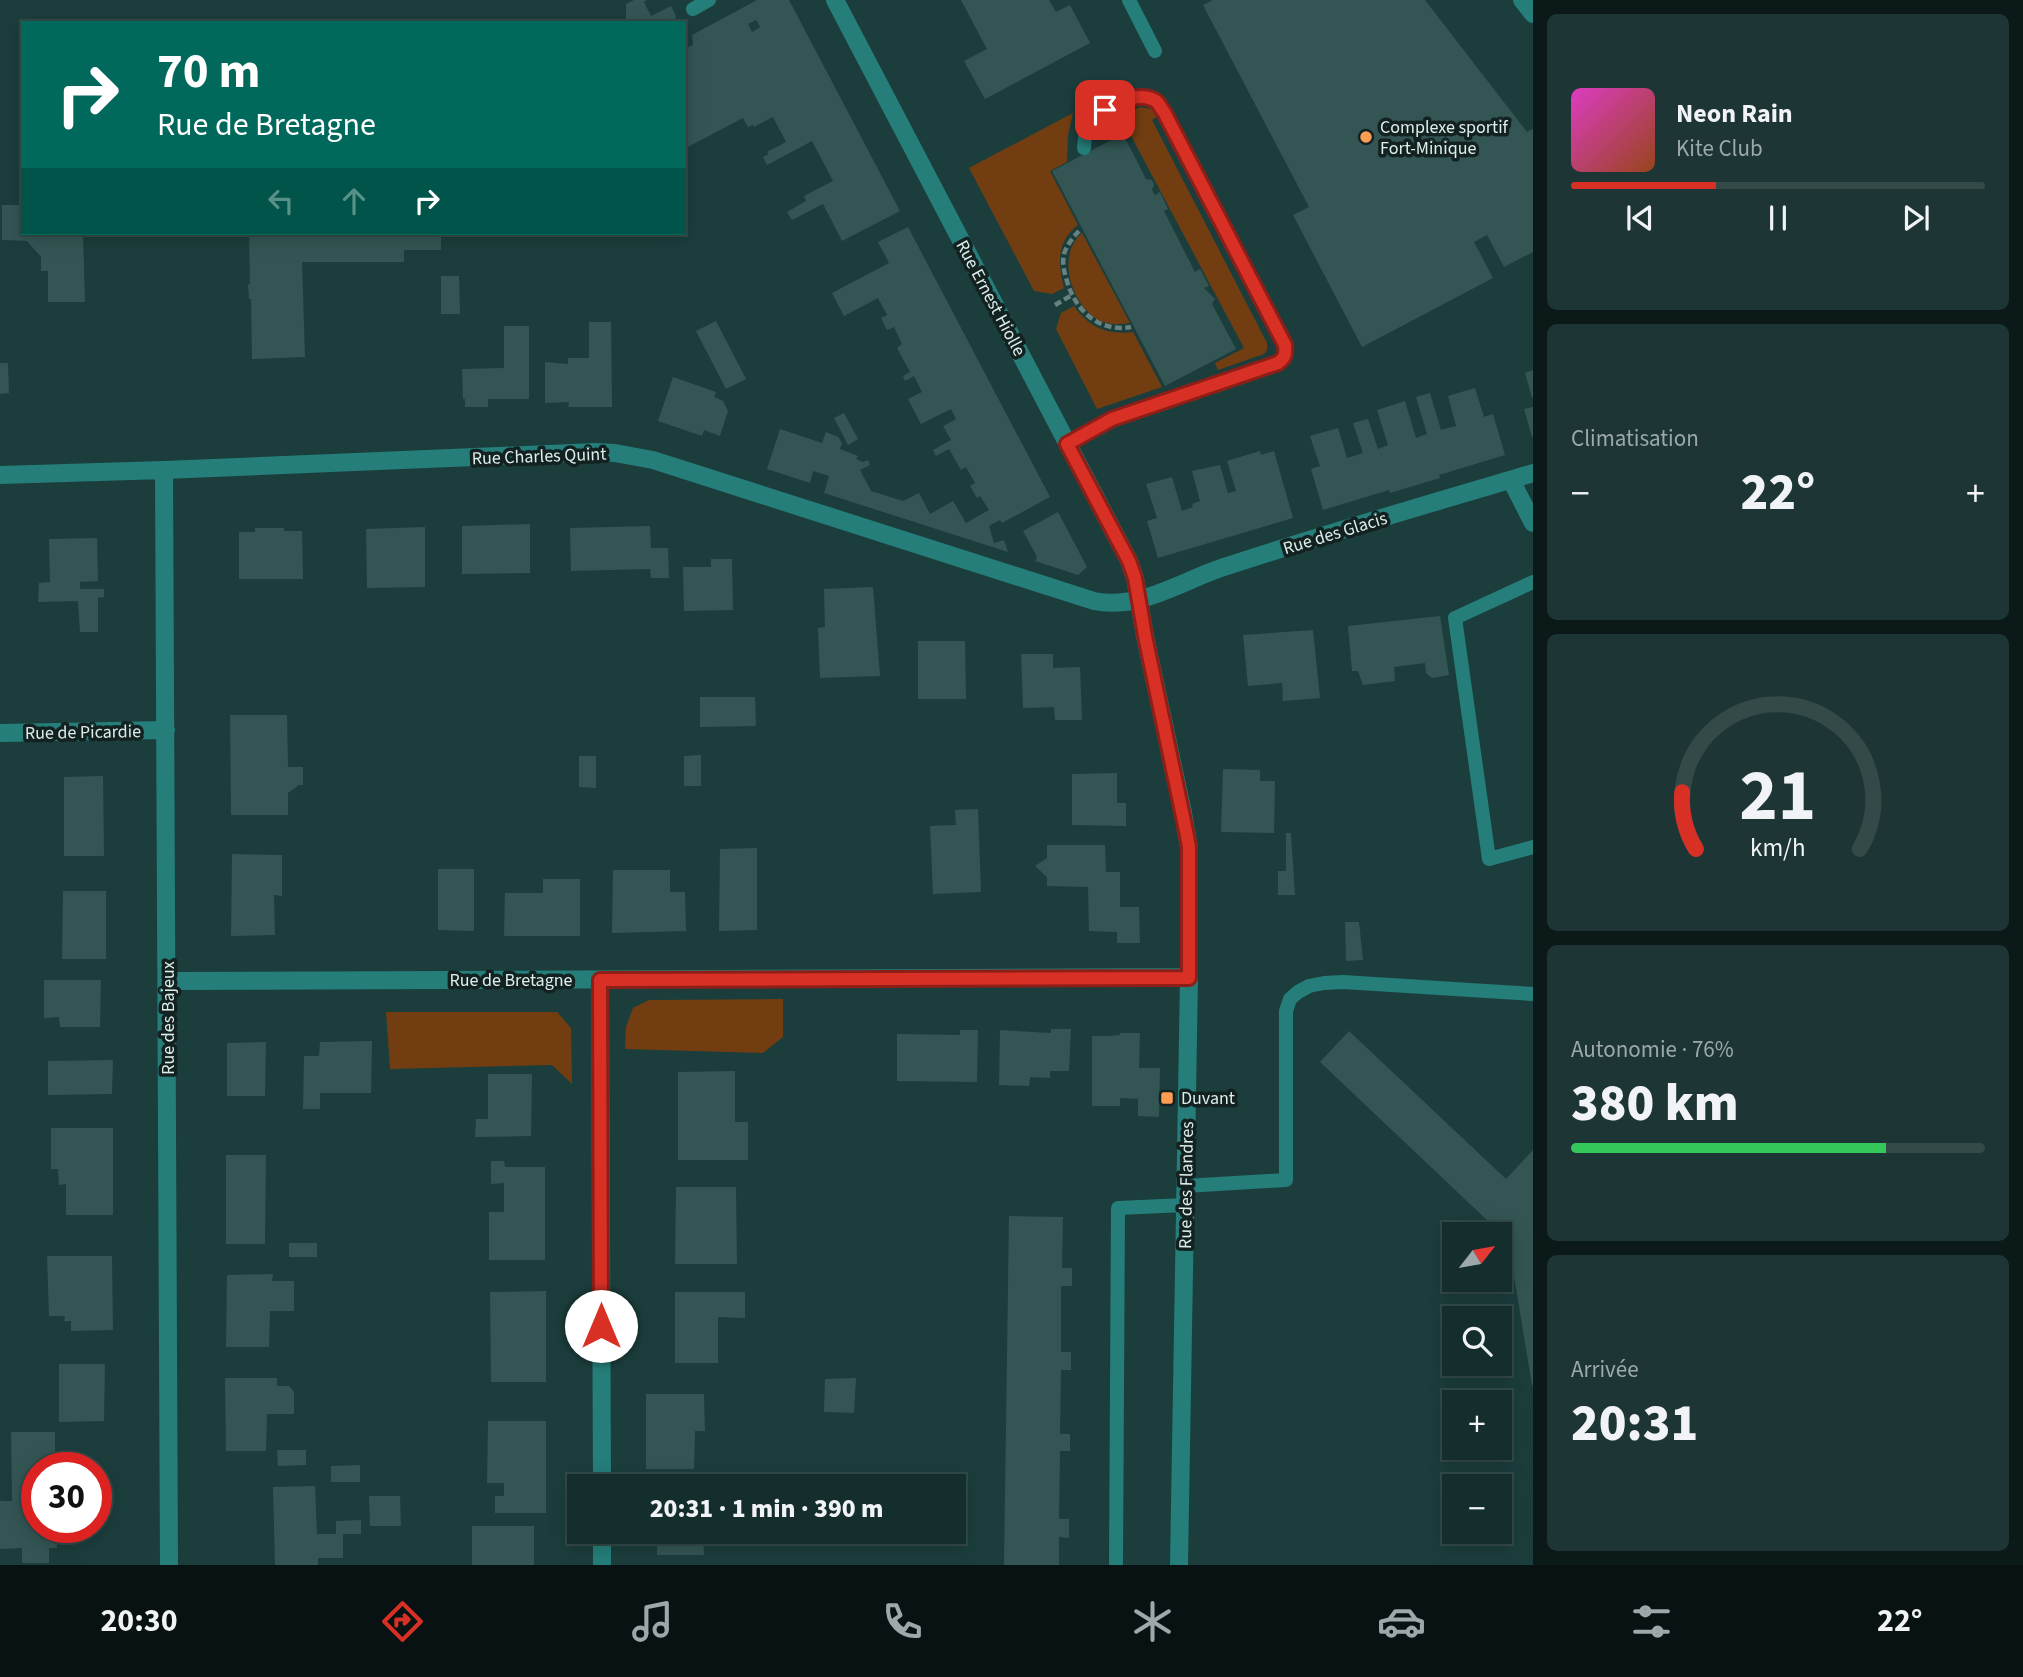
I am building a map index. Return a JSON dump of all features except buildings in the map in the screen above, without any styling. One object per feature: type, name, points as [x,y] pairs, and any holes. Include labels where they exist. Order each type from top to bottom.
[{"type":"street","name":"Rue Ernest Hiolle","points":[[835,0],[1129,561],[1138,600]]},
{"type":"street","points":[[1522,0],[1533,14]]},
{"type":"street","name":"Rue Charles Quint","points":[[0,475],[615,453],[653,460],[1094,601],[1114,604],[1138,600]]},
{"type":"street","name":"Rue des Bajeux","points":[[164,470],[169,1565]]},
{"type":"street","name":"Rue des Glacis","points":[[1138,600],[1220,569],[1533,473]]},
{"type":"street","points":[[1511,480],[1533,523]]},
{"type":"street","name":"Rue des Flandres","points":[[1138,600],[1189,847],[1179,1565]]},
{"type":"street","name":"Rue de Picardie","points":[[0,733],[166,730]]},
{"type":"street","name":"Rue de Bretagne","points":[[168,981],[1189,978]]},
{"type":"street","points":[[600,980],[601,1474]]},
{"type":"street","points":[[602,1544],[602,1565]]},
{"type":"lane","points":[[693,9],[709,0]]},
{"type":"lane","points":[[1129,0],[1155,51]]},
{"type":"lane","points":[[1067,444],[1112,419],[1278,363],[1286,352],[1285,345],[1164,112],[1156,102],[1146,97],[1124,100],[1094,116],[1085,133],[1084,148]]},
{"type":"lane","points":[[1533,582],[1455,618],[1489,859],[1533,847]]},
{"type":"lane","points":[[1185,1186],[1286,1180],[1286,1012],[1290,999],[1309,986],[1343,982],[1533,994]]},
{"type":"lane","points":[[1116,1565],[1118,1208],[1185,1205]]},
{"type":"path","points":[[1079,230],[1064,254],[1065,275],[1072,295],[1092,320],[1111,328],[1131,327]]},
{"type":"path","points":[[1055,305],[1072,295]]},
{"type":"shaded area","points":[[1140,107],[1152,109],[1159,115],[1152,120],[1267,343],[1264,354],[1218,370],[1215,363],[1244,348],[1121,117]]},
{"type":"shaded area","points":[[1073,113],[1068,135],[1067,162],[1050,171],[1078,225],[1066,239],[1060,254],[1064,288],[1052,294],[1034,291],[969,168]]},
{"type":"shaded area","points":[[1082,233],[1130,323],[1113,324],[1097,319],[1088,312],[1074,291],[1068,266],[1074,242]]},
{"type":"shaded area","points":[[1074,306],[1093,325],[1107,331],[1133,332],[1162,387],[1097,409],[1056,329],[1061,313]]},
{"type":"shaded area","points":[[783,999],[783,1037],[763,1053],[625,1049],[626,1027],[633,1008],[649,1000]]},
{"type":"shaded area","points":[[386,1012],[557,1012],[571,1028],[572,1084],[552,1065],[390,1069]]},
{"type":"place","name":"Complexe sportif Fort-Minique","points":[[1366,137]]},
{"type":"place","name":"Duvant","points":[[1167,1098]]},
{"type":"route","points":[[601,1326],[600,980],[1189,978],[1189,847],[1135,578],[1129,561],[1067,444],[1112,419],[1278,363],[1286,352],[1285,345],[1164,112],[1156,102],[1146,97],[1124,100],[1105,110]]}]
